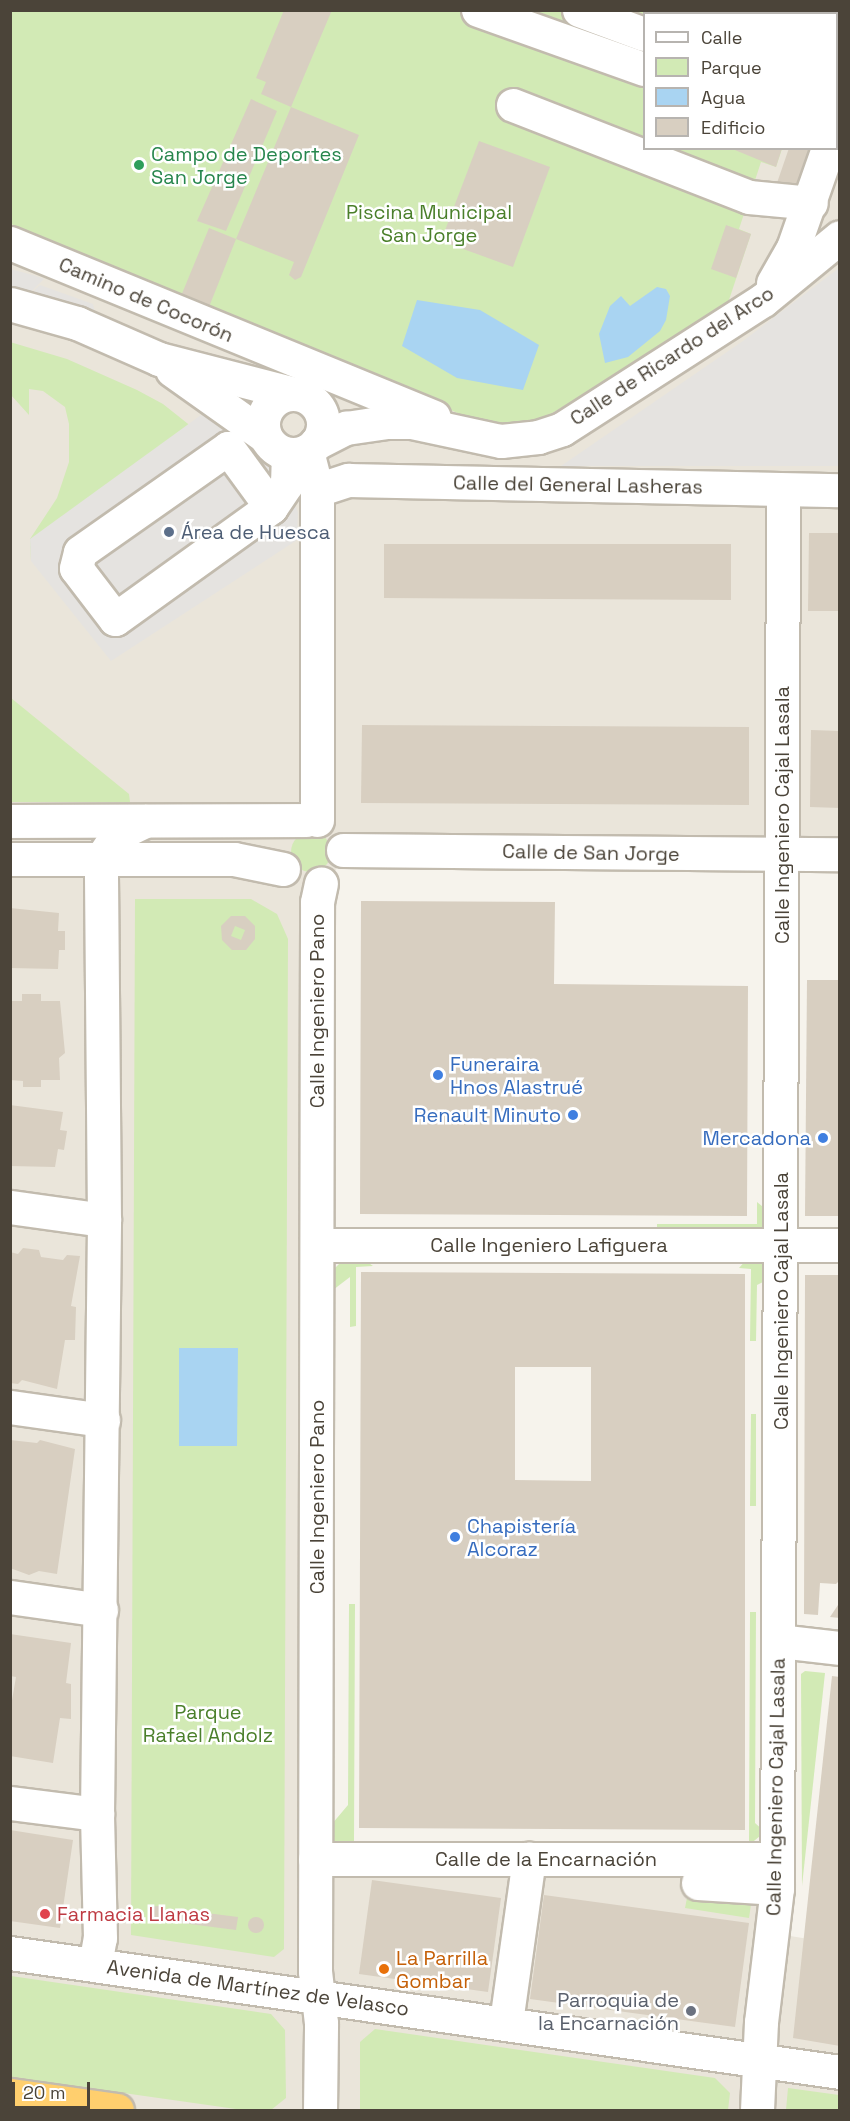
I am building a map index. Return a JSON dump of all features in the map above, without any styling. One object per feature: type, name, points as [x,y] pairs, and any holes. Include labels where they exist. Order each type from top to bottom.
[{"type":"highway","points":[[10,2095],[117,2110]]},
{"type":"street","points":[[478,10],[643,68]]},
{"type":"street","points":[[579,10],[643,33]]},
{"type":"street","points":[[513,105],[749,197],[811,203]]},
{"type":"street","points":[[763,300],[793,248],[811,203],[827,150]]},
{"type":"street","name":"Calle de Ricardo del Arco","points":[[290,446],[346,428],[386,422],[412,422],[518,440],[562,429],[763,300],[840,237]]},
{"type":"street","name":"Camino de Cocorón","points":[[10,243],[283,357],[408,406],[468,433]]},
{"type":"street","points":[[10,304],[77,323],[159,359],[303,397]]},
{"type":"street","points":[[283,357],[296,375],[303,397],[322,420],[290,446],[257,444],[228,448],[87,543],[76,560],[76,568],[115,619],[271,507],[287,483],[290,446]]},
{"type":"street","points":[[159,359],[290,446]]},
{"type":"street","points":[[303,397],[276,398],[268,407],[263,418],[290,446],[317,490],[312,820]]},
{"type":"street","name":"Camino de Cocorón","points":[[303,397],[408,406]]},
{"type":"street","points":[[228,448],[271,507]]},
{"type":"street","name":"Calle del General Lasheras","points":[[317,490],[348,480],[840,490]]},
{"type":"street","name":"Calle Ingeniero Cajal Lasala","points":[[757,2110],[761,2022],[777,1873],[783,490]]},
{"type":"street","points":[[283,869],[278,849],[281,838],[287,829],[312,820]]},
{"type":"street","points":[[10,821],[312,820],[335,830],[344,850],[338,871],[321,883],[299,883],[283,869],[234,859],[10,859]]},
{"type":"street","points":[[95,1965],[100,1938],[97,1814],[102,1610],[104,1220],[101,859],[118,834],[146,821]]},
{"type":"street","name":"Calle de San Jorge","points":[[344,850],[840,854]]},
{"type":"street","name":"Calle Ingeniero Pano","points":[[320,2110],[315,1859],[317,902],[321,883]]},
{"type":"street","points":[[10,1207],[104,1220]]},
{"type":"street","name":"Calle Ingeniero Lafiguera","points":[[318,1245],[840,1245]]},
{"type":"street","points":[[10,1407],[103,1420]]},
{"type":"street","points":[[10,1597],[102,1610]]},
{"type":"street","points":[[779,1641],[840,1648]]},
{"type":"street","points":[[10,1803],[97,1814]]},
{"type":"street","name":"Calle de la Encarnación","points":[[315,1859],[529,1859],[777,1873]]},
{"type":"street","points":[[506,2022],[529,1859]]},
{"type":"street","points":[[698,1882],[777,1873]]},
{"type":"street","name":"Avenida de Martínez de Velasco","points":[[10,1953],[318,1998],[506,2022],[840,2072]]},
{"type":"street","points":[[10,2107],[35,2110]]},
{"type":"shaded area","points":[[11,11],[839,11],[839,854],[342,861],[330,878],[315,1858],[777,1859],[772,1933],[839,1944],[839,2110],[11,2110]]},
{"type":"shaded area","points":[[839,268],[839,466],[561,466],[743,341]]},
{"type":"shaded area","points":[[10,269],[44,279],[29,294],[11,289]]},
{"type":"shaded area","points":[[40,285],[93,304],[96,316],[30,294]]},
{"type":"shaded area","name":"Área de Huesca","points":[[201,415],[229,426],[256,444],[278,468],[298,512],[297,540],[111,661],[31,561],[30,539]]},
{"type":"green space","name":"Piscina Municipal San Jorge","points":[[10,11],[824,11],[643,12],[643,150],[782,150],[776,167],[761,162],[739,229],[751,234],[725,312],[537,422],[493,428],[11,224]]},
{"type":"green space","points":[[10,342],[67,359],[137,390],[163,404],[202,435],[31,561],[30,539],[57,498],[69,462],[69,424],[65,407],[43,391],[29,389],[29,415],[11,395]]},
{"type":"green space","points":[[11,698],[129,794],[130,802],[11,802]]},
{"type":"green space","points":[[311,832],[319,833],[325,838],[330,844],[330,860],[325,866],[319,871],[311,872],[303,871],[297,866],[292,860],[291,852],[292,844],[297,838],[303,833]]},
{"type":"green space","name":"Parque Rafael Andolz","points":[[135,899],[251,899],[277,914],[288,939],[284,1949],[274,1957],[131,1935]]},
{"type":"green space","points":[[757,1202],[769,1212],[762,1229],[657,1229],[657,1224],[757,1224]]},
{"type":"green space","points":[[748,1258],[765,1261],[767,1280],[757,1285],[756,1341],[750,1341],[751,1269],[739,1268]]},
{"type":"green space","points":[[363,1259],[373,1266],[356,1267],[356,1326],[350,1327],[350,1277],[329,1293],[331,1272],[343,1260]]},
{"type":"green space","points":[[751,1414],[756,1414],[756,1506],[750,1506]]},
{"type":"green space","points":[[349,1604],[355,1604],[354,1844],[333,1843],[326,1831],[348,1805]]},
{"type":"green space","points":[[750,1612],[756,1612],[755,1823],[765,1832],[749,1845]]},
{"type":"green space","points":[[805,1671],[825,1673],[802,1886],[801,1674]]},
{"type":"green space","points":[[753,1891],[749,1918],[685,1908],[688,1893]]},
{"type":"green space","points":[[11,1976],[271,2014],[285,2030],[286,2098],[271,2110],[243,2110],[11,2077]]},
{"type":"green space","points":[[375,2029],[715,2078],[730,2093],[728,2110],[360,2110],[360,2042]]},
{"type":"green space","points":[[788,2088],[839,2095],[839,2110],[786,2110]]},
{"type":"water","points":[[657,287],[666,289],[670,296],[666,320],[660,331],[628,357],[605,363],[599,334],[610,306],[621,296],[630,306]]},
{"type":"water","points":[[417,300],[480,310],[539,345],[523,390],[457,378],[402,346]]},
{"type":"water","points":[[179,1348],[238,1348],[237,1446],[179,1446]]},
{"type":"building","points":[[284,10],[332,10],[291,107],[261,94],[266,82],[256,78]]},
{"type":"building","points":[[778,10],[824,10],[800,12],[778,12]]},
{"type":"building","points":[[251,99],[277,111],[226,231],[197,221]]},
{"type":"building","points":[[291,107],[359,135],[301,277],[295,280],[289,275],[294,262],[236,239]]},
{"type":"building","points":[[479,141],[550,167],[513,267],[441,241]]},
{"type":"building","points":[[735,150],[781,150],[776,167]]},
{"type":"building","points":[[788,150],[816,150],[803,191],[777,183]]},
{"type":"building","points":[[726,225],[751,234],[736,278],[711,269]]},
{"type":"building","points":[[209,228],[236,239],[209,307],[181,296]]},
{"type":"building","points":[[809,533],[840,533],[840,611],[808,611]]},
{"type":"building","points":[[384,544],[731,544],[731,600],[384,598]]},
{"type":"building","points":[[362,725],[749,727],[749,805],[361,803]]},
{"type":"building","points":[[811,730],[840,731],[840,808],[810,807]]},
{"type":"building","points":[[361,901],[555,902],[554,984],[748,986],[747,1216],[360,1214]]},
{"type":"building","points":[[10,908],[59,913],[58,931],[65,931],[65,950],[59,950],[58,969],[10,968]]},
{"type":"building","points":[[231,916],[245,916],[255,926],[255,939],[246,950],[232,950],[222,940],[221,926]],"holes":[[[235,926],[245,930],[241,940],[231,936]]]},
{"type":"building","name":"Mercadona","points":[[807,980],[840,980],[840,1216],[805,1216]]},
{"type":"building","points":[[22,994],[41,994],[41,1001],[60,1001],[65,1053],[59,1058],[60,1080],[41,1080],[41,1087],[23,1087],[23,1081],[10,1080],[10,1001],[22,1001]]},
{"type":"building","points":[[10,1105],[63,1112],[60,1130],[67,1131],[64,1150],[58,1149],[55,1167],[10,1166]]},
{"type":"building","points":[[23,1248],[39,1250],[41,1257],[63,1260],[67,1255],[80,1256],[71,1306],[76,1307],[75,1340],[65,1340],[57,1389],[22,1380],[18,1384],[10,1383],[10,1252],[18,1254]]},
{"type":"building","points":[[361,1272],[745,1274],[745,1830],[359,1828]],"holes":[[[515,1367],[591,1367],[591,1481],[515,1480]]]},
{"type":"building","points":[[805,1275],[840,1275],[840,1580],[836,1584],[820,1583],[818,1615],[804,1614]]},
{"type":"building","points":[[10,1440],[37,1443],[40,1440],[75,1449],[57,1574],[39,1571],[29,1575],[10,1568]]},
{"type":"building","points":[[840,1602],[840,1618],[830,1617]]},
{"type":"building","points":[[10,1634],[71,1643],[66,1683],[71,1684],[71,1719],[60,1718],[53,1763],[10,1756],[10,1712],[16,1677],[10,1676]]},
{"type":"building","points":[[832,1676],[840,1677],[840,2046],[793,2038]]},
{"type":"building","points":[[10,1830],[73,1840],[60,1928],[10,1921]]},
{"type":"building","points":[[372,1880],[501,1898],[488,1992],[359,1974]]},
{"type":"building","points":[[544,1895],[749,1923],[735,2027],[530,1999]]},
{"type":"building","points":[[154,1906],[160,1906],[164,1913],[160,1920],[154,1920],[150,1916],[150,1910]]},
{"type":"building","points":[[175,1909],[238,1917],[236,1930],[174,1922]]},
{"type":"building","points":[[256,1917],[264,1925],[256,1933],[248,1925]]},
{"type":"place","name":"Campo de Deportes San Jorge","points":[[139,165]]},
{"type":"place","name":"Área de Huesca","points":[[169,532]]},
{"type":"place","name":"Funeraira Hnos Alastrué","points":[[438,1075]]},
{"type":"place","name":"Renault Minuto","points":[[573,1115]]},
{"type":"place","name":"Mercadona","points":[[823,1138]]},
{"type":"place","name":"Chapistería Alcoraz","points":[[455,1537]]},
{"type":"place","name":"Farmacia Llanas","points":[[45,1914]]},
{"type":"place","name":"La Parrilla Gombar","points":[[384,1969]]},
{"type":"place","name":"Parroquia de la Encarnación","points":[[691,2011]]}]
